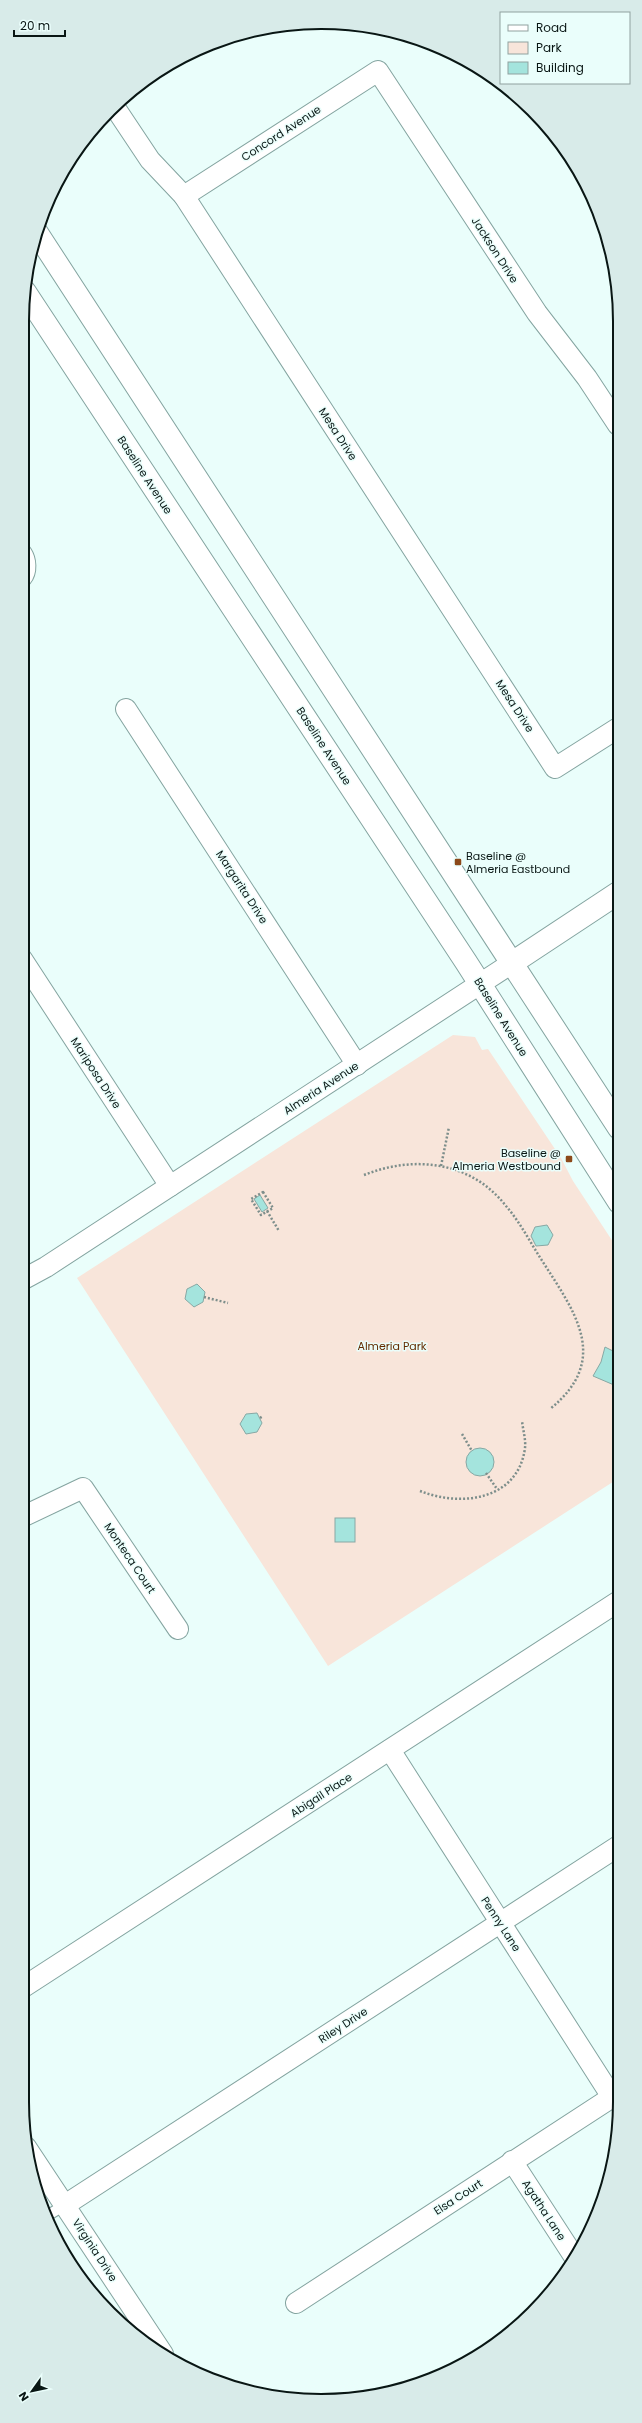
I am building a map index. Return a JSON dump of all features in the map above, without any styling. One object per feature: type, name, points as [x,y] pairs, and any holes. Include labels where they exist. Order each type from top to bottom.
[{"type":"main road","points":[[41,239],[613,1119]]},
{"type":"main road","name":"Baseline Avenue","points":[[30,300],[480,984],[613,1193]]},
{"type":"main road","name":"Almeria Avenue","points":[[512,963],[613,896]]},
{"type":"street","name":"Concord Avenue","points":[[184,196],[378,71]]},
{"type":"street","name":"Jackson Drive","points":[[378,71],[537,313],[587,378],[613,417]]},
{"type":"street","name":"Mesa Drive","points":[[118,112],[150,160],[184,196],[555,768],[613,731]]},
{"type":"street","name":"Margarita Drive","points":[[126,709],[357,1065]]},
{"type":"street","name":"Almeria Avenue","points":[[29,1276],[46,1267],[512,963]]},
{"type":"street","name":"Mariposa Drive","points":[[29,970],[170,1186]]},
{"type":"street","name":"Monteca Court","points":[[29,1514],[83,1488],[178,1629]]},
{"type":"street","name":"Abigail Place","points":[[29,1983],[613,1605]]},
{"type":"street","name":"Penny Lane","points":[[390,1750],[500,1923],[613,2091]]},
{"type":"street","name":"Riley Drive","points":[[65,2205],[613,1850]]},
{"type":"street","name":"Elsa Court","points":[[296,2303],[512,2161],[613,2097]]},
{"type":"street","name":"Virginia Drive","points":[[35,2161],[155,2343]]},
{"type":"street","name":"Agatha Lane","points":[[512,2161],[571,2252]]},
{"type":"lane","points":[[51,2214],[65,2205]]},
{"type":"path","points":[[441,1166],[449,1127]]},
{"type":"path","points":[[364,1175],[381,1168],[412,1163],[441,1166],[478,1180],[507,1206],[532,1242],[568,1301],[582,1332],[584,1346],[578,1375],[563,1398],[550,1409]]},
{"type":"path","points":[[263,1192],[273,1208],[267,1211],[261,1215],[251,1199],[263,1192]]},
{"type":"path","points":[[267,1211],[279,1231]]},
{"type":"path","points":[[204,1297],[228,1303]]},
{"type":"path","points":[[420,1491],[441,1498],[466,1500],[479,1498],[497,1490],[514,1474],[523,1456],[525,1447],[522,1421]]},
{"type":"path","points":[[462,1434],[472,1451]]},
{"type":"path","points":[[486,1473],[497,1490]]},
{"type":"green space","name":"Almeria Park","points":[[453,1035],[475,1037],[482,1050],[488,1049],[561,1158],[573,1181],[613,1242],[613,1482],[328,1666],[77,1278]]},
{"type":"building","points":[[260,1195],[268,1208],[262,1212],[254,1199]]},
{"type":"building","points":[[547,1225],[553,1235],[548,1245],[536,1246],[531,1236],[535,1227]]},
{"type":"building","points":[[197,1284],[205,1292],[203,1302],[194,1307],[185,1299],[187,1289]]},
{"type":"building","points":[[605,1347],[613,1351],[613,1385],[593,1376],[601,1362]]},
{"type":"building","points":[[257,1413],[262,1423],[257,1432],[246,1434],[240,1424],[246,1414]]},
{"type":"building","points":[[480,1448],[490,1452],[494,1462],[490,1472],[480,1476],[470,1472],[466,1462],[470,1452]]},
{"type":"building","points":[[335,1518],[355,1518],[355,1542],[335,1542]]},
{"type":"place","name":"Baseline @ Almeria Eastbound","points":[[458,862]]},
{"type":"place","name":"Baseline @ Almeria Westbound","points":[[569,1159]]}]
